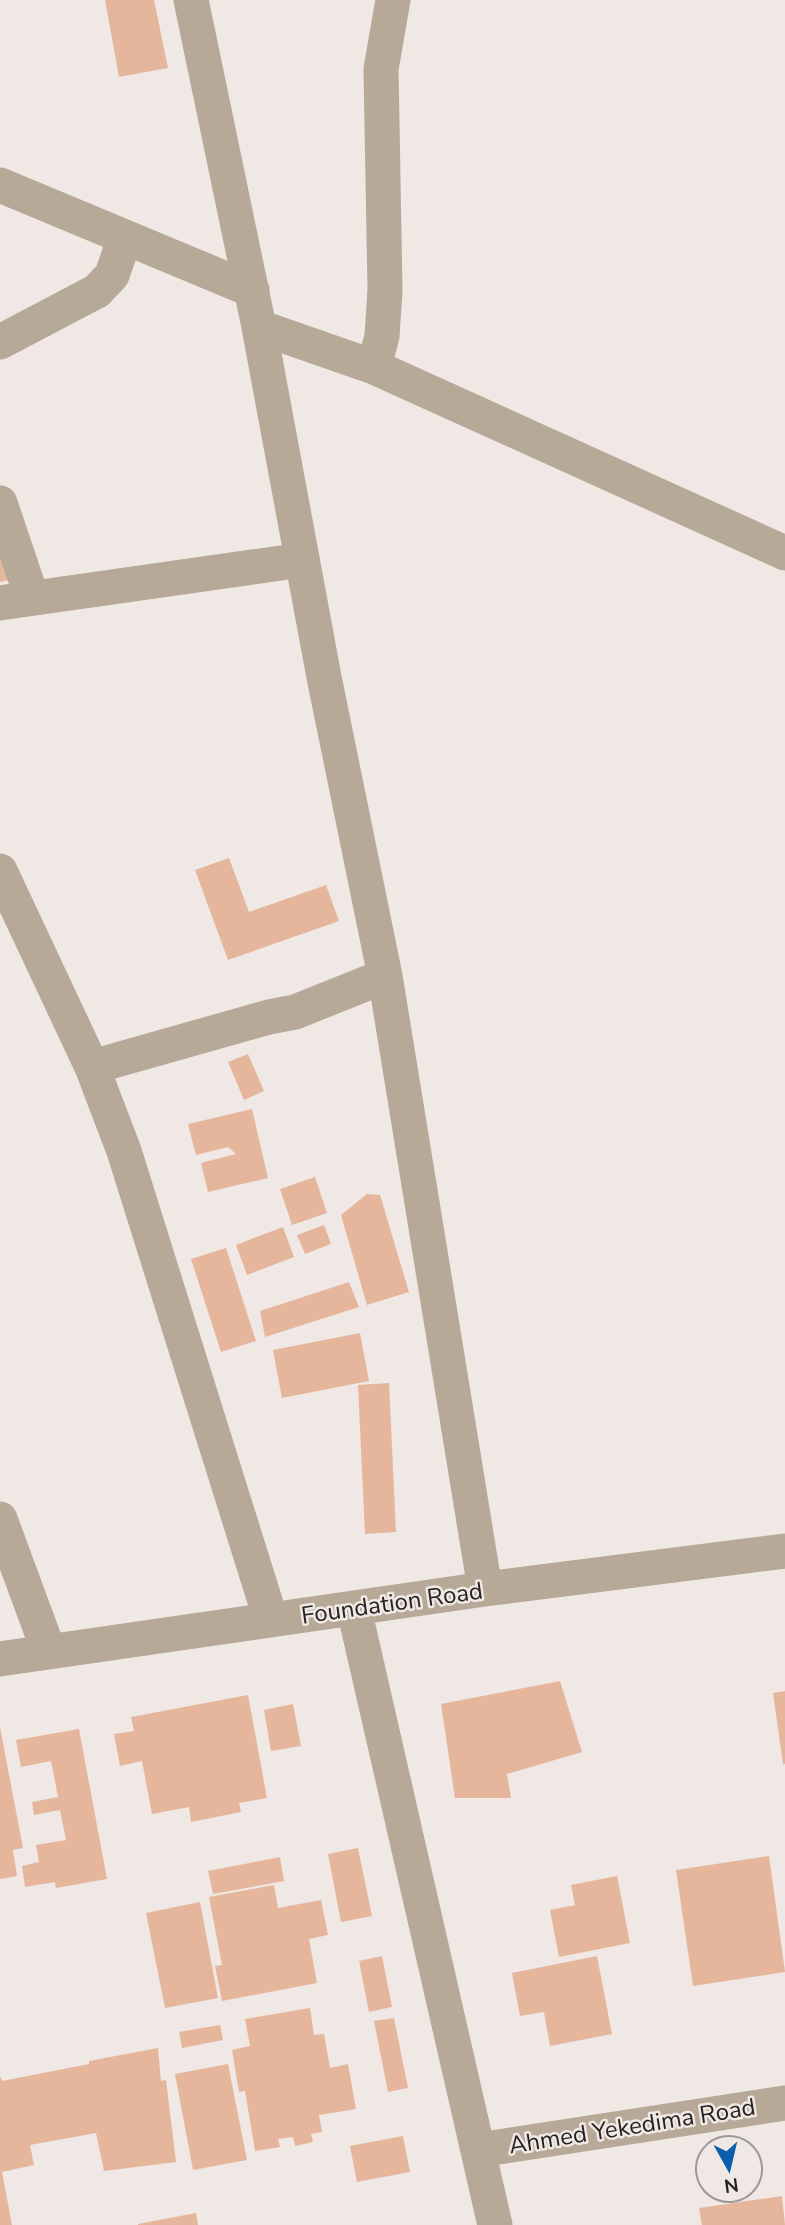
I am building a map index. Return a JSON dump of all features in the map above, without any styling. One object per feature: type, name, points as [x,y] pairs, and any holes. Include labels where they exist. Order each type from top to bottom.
[{"type":"street","points":[[191,0],[252,290],[302,560],[385,976],[485,1589]]},
{"type":"street","points":[[374,367],[382,336],[385,290],[381,69],[393,0]]},
{"type":"street","points":[[0,185],[252,290]]},
{"type":"street","points":[[0,342],[97,290],[112,275],[125,237]]},
{"type":"street","points":[[259,327],[374,367],[785,553]]},
{"type":"street","points":[[0,503],[16,600],[302,560]]},
{"type":"street","points":[[0,871],[92,1068],[124,1151],[271,1620]]},
{"type":"street","points":[[92,1068],[295,1012],[385,976]]},
{"type":"street","points":[[0,1519],[49,1652]]},
{"type":"street","name":"Foundation Road","points":[[0,1658],[485,1589],[785,1551]]},
{"type":"street","points":[[354,1609],[495,2225]]},
{"type":"street","name":"Ahmed Yekedima Road","points":[[479,2150],[785,2103]]},
{"type":"building","points":[[105,0],[154,0],[168,68],[119,77]]},
{"type":"building","points":[[0,535],[14,579],[0,582]]},
{"type":"building","points":[[229,858],[249,912],[326,885],[339,921],[228,960],[195,870]]},
{"type":"building","points":[[248,1054],[264,1091],[244,1100],[228,1062]]},
{"type":"building","points":[[252,1109],[268,1178],[208,1192],[201,1163],[236,1154],[228,1147],[196,1155],[188,1124]]},
{"type":"building","points":[[315,1177],[327,1213],[292,1225],[280,1189]]},
{"type":"building","points":[[367,1194],[380,1195],[409,1292],[367,1305],[341,1215]]},
{"type":"building","points":[[324,1225],[331,1244],[305,1254],[297,1235]]},
{"type":"building","points":[[283,1227],[294,1257],[247,1275],[236,1245]]},
{"type":"building","points":[[226,1248],[256,1341],[221,1352],[191,1259]]},
{"type":"building","points":[[349,1282],[359,1307],[265,1337],[260,1311]]},
{"type":"building","points":[[360,1333],[369,1381],[282,1398],[273,1350]]},
{"type":"building","points":[[389,1383],[396,1532],[365,1534],[358,1385]]},
{"type":"building","points":[[560,1681],[582,1752],[507,1774],[511,1798],[455,1798],[441,1704]]},
{"type":"building","points":[[785,1691],[785,1764],[783,1764],[773,1693]]},
{"type":"building","points":[[248,1695],[267,1798],[239,1803],[241,1812],[191,1822],[189,1807],[152,1814],[142,1761],[120,1766],[114,1734],[134,1731],[131,1717]]},
{"type":"building","points":[[293,1704],[301,1746],[271,1751],[264,1710]]},
{"type":"building","points":[[0,1727],[23,1848],[13,1850],[17,1876],[0,1879]]},
{"type":"building","points":[[79,1729],[107,1879],[56,1888],[55,1882],[25,1887],[22,1866],[39,1862],[36,1845],[66,1840],[60,1810],[34,1815],[32,1802],[58,1797],[51,1761],[21,1767],[16,1740]]},
{"type":"building","points":[[358,1848],[372,1916],[341,1922],[328,1854]]},
{"type":"building","points":[[769,1856],[785,1972],[693,1986],[676,1870]]},
{"type":"building","points":[[280,1857],[284,1881],[213,1894],[208,1871]]},
{"type":"building","points":[[617,1876],[630,1943],[559,1957],[550,1910],[575,1905],[571,1885]]},
{"type":"building","points":[[274,1885],[278,1908],[321,1900],[328,1935],[309,1939],[317,1983],[222,2001],[215,1966],[222,1965],[209,1897]]},
{"type":"building","points":[[200,1902],[218,1998],[165,2008],[146,1913]]},
{"type":"building","points":[[382,1956],[392,2007],[369,2012],[359,1961]]},
{"type":"building","points":[[597,1956],[612,2034],[550,2046],[544,2012],[520,2016],[512,1973]]},
{"type":"building","points":[[310,2008],[314,2035],[324,2034],[330,2068],[348,2064],[356,2109],[319,2115],[322,2132],[311,2134],[313,2142],[295,2146],[293,2137],[278,2139],[280,2147],[255,2151],[245,2091],[239,2092],[232,2050],[250,2046],[245,2019]]},
{"type":"building","points":[[394,2018],[408,2088],[388,2092],[374,2021]]},
{"type":"building","points":[[220,2025],[223,2040],[182,2048],[179,2032]]},
{"type":"building","points":[[158,2048],[161,2081],[166,2080],[176,2162],[104,2171],[96,2133],[30,2145],[34,2165],[2,2172],[12,2225],[0,2225],[0,2076],[2,2081]]},
{"type":"building","points":[[228,2064],[247,2160],[193,2170],[175,2074]]},
{"type":"building","points":[[403,2136],[410,2172],[357,2182],[350,2146]]},
{"type":"building","points":[[782,2196],[785,2225],[702,2225],[699,2208],[727,2204],[764,2204],[764,2199]]},
{"type":"building","points":[[196,2213],[198,2225],[138,2225],[138,2224]]}]
